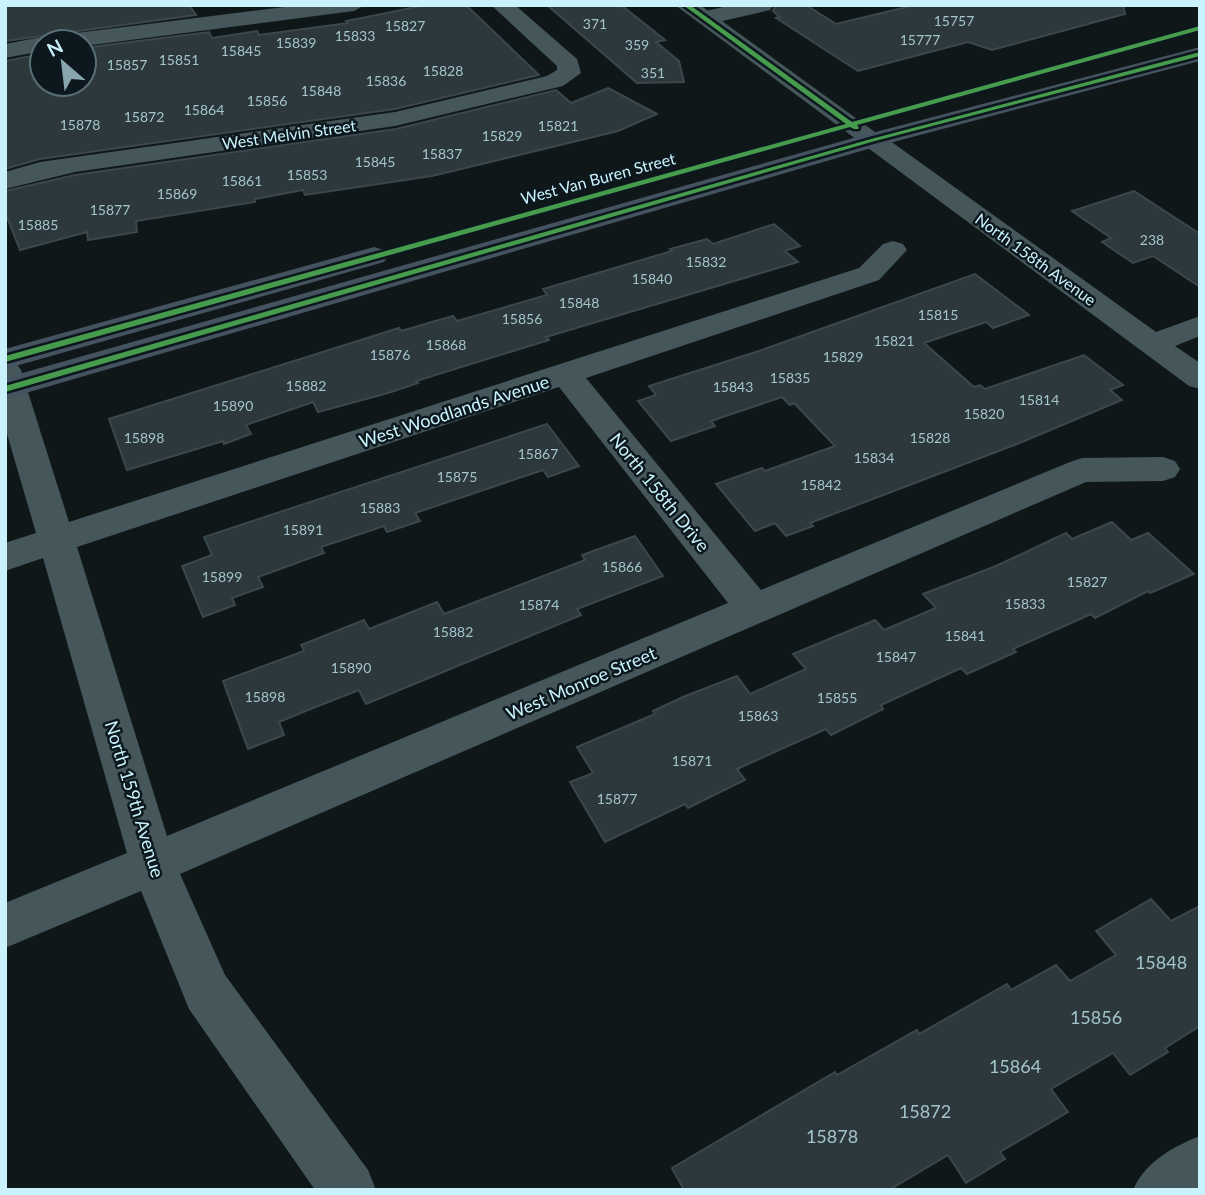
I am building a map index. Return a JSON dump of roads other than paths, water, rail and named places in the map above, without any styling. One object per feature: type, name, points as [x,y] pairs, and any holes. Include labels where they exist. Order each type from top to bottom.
[{"type":"main road","name":"West Van Buren Street","points":[[7,376],[862,132],[1200,28]]},
{"type":"main road","name":"West Van Buren Street","points":[[862,132],[1200,54]]},
{"type":"street","points":[[98,36],[240,13],[354,5]]},
{"type":"street","name":"West Melvin Street","points":[[5,181],[40,170],[75,164],[396,119],[555,81],[569,73],[569,64],[502,5]]},
{"type":"street","points":[[695,12],[762,5]]},
{"type":"street","name":"North 158th Avenue","points":[[695,12],[1200,379]]},
{"type":"street","points":[[5,51],[28,47]]},
{"type":"street","name":"West Woodlands Avenue","points":[[5,557],[869,275],[892,250]]},
{"type":"street","points":[[1152,344],[1200,325]]},
{"type":"street","name":"North 158th Drive","points":[[566,374],[754,609]]},
{"type":"street","name":"North 159th Avenue","points":[[7,376],[153,864],[207,992],[348,1190]]},
{"type":"street","name":"West Monroe Street","points":[[5,926],[1082,470],[1163,469]]},
{"type":"street","points":[[1161,1190],[1200,1163]]}]
